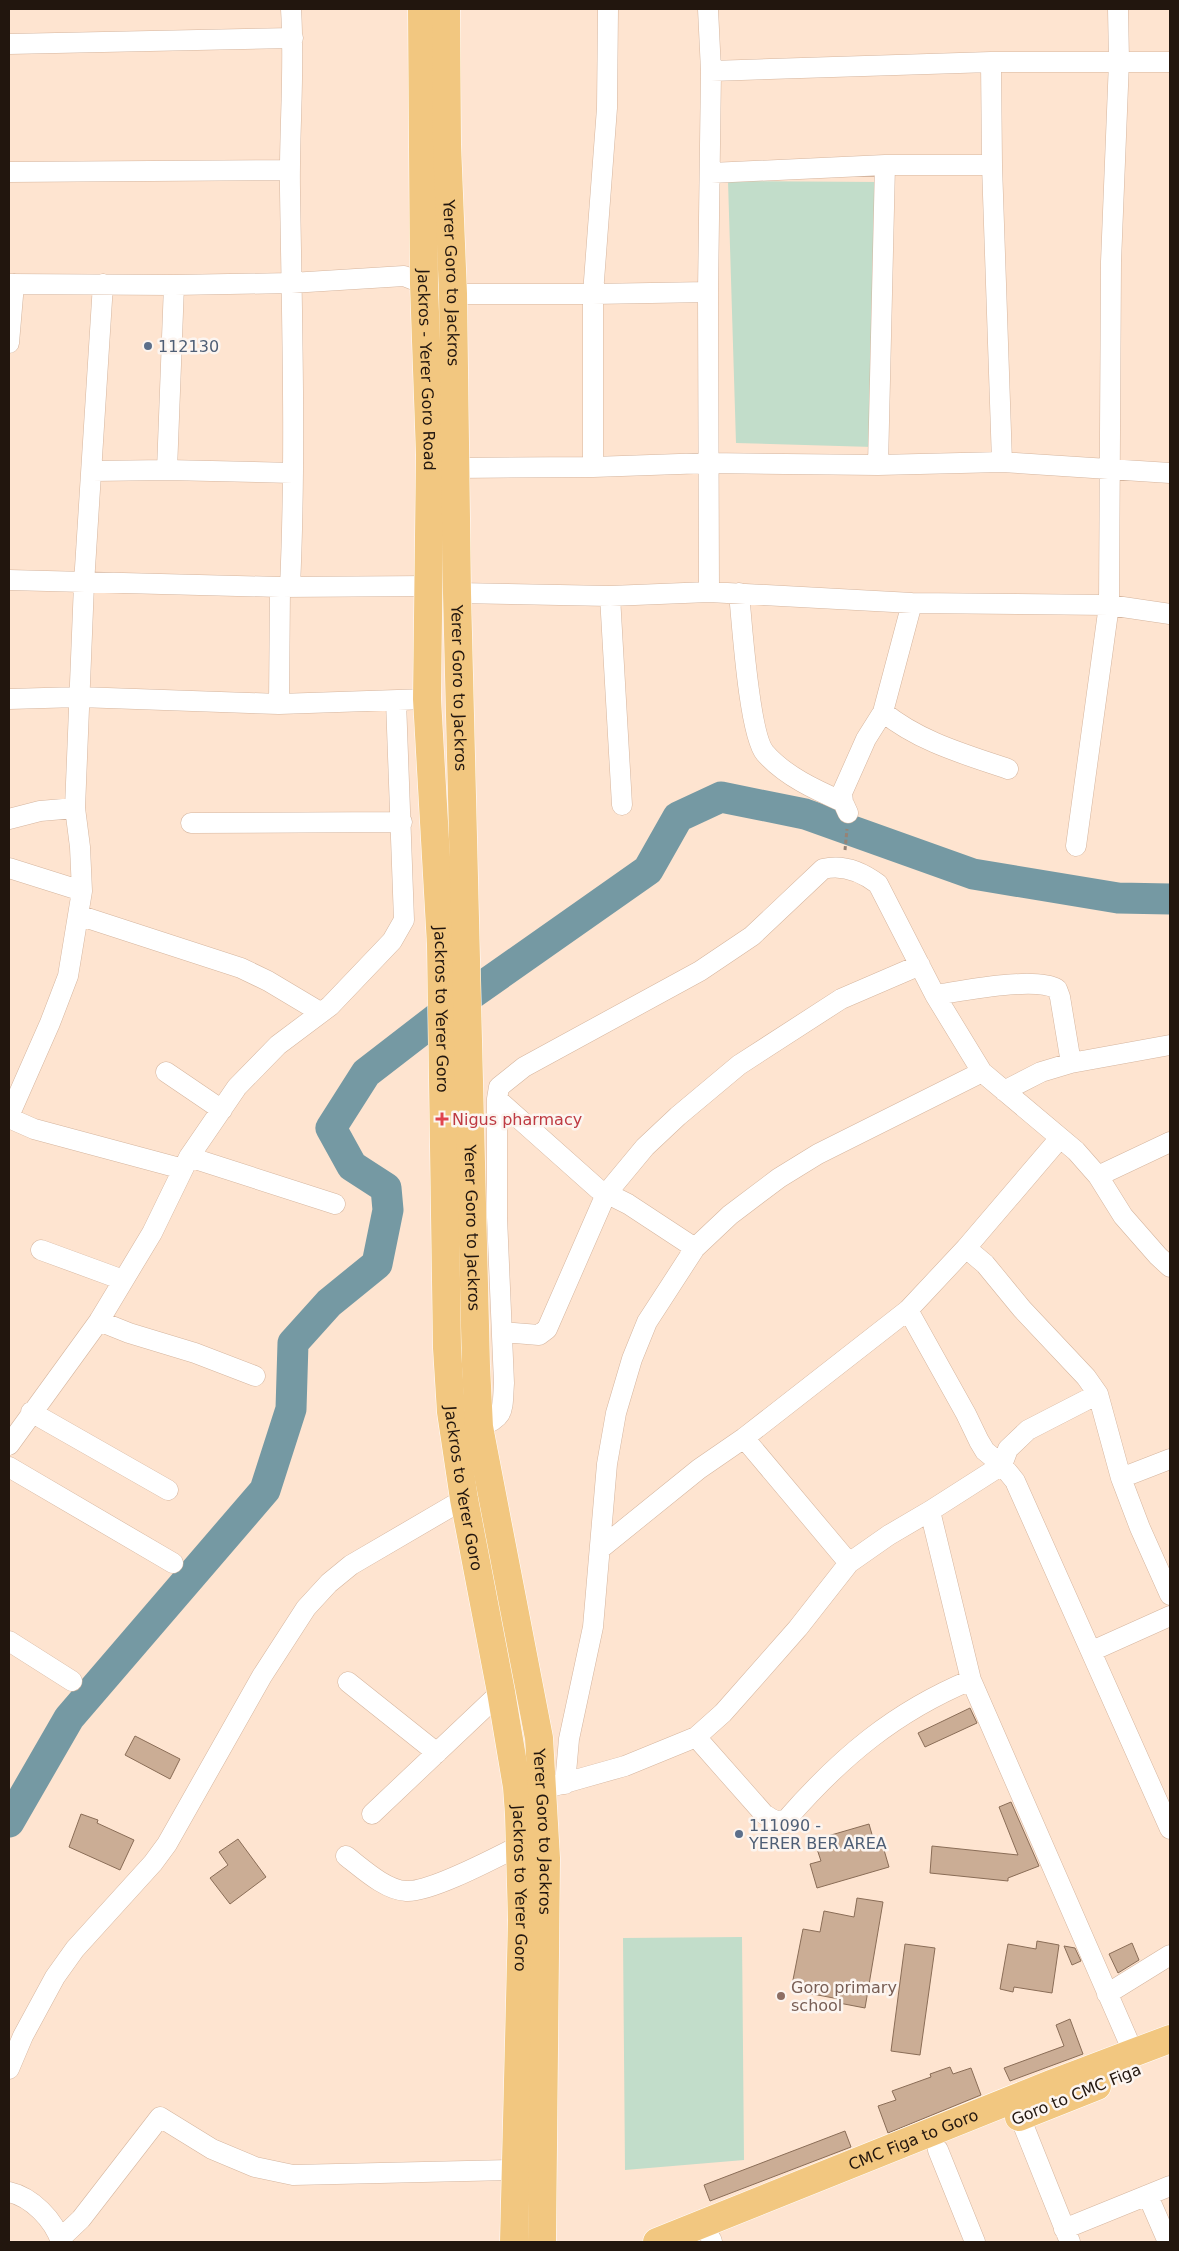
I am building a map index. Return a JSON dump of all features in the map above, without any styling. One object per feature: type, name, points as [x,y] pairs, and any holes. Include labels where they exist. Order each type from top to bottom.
[{"type":"main road","name":"Jackros - Yerer Goro Road","points":[[422,9],[424,284],[430,445],[429,730]]},
{"type":"main road","name":"Yerer Goro to Jackros","points":[[446,9],[447,144],[453,294],[457,593],[479,1427],[539,1738],[554,1786],[546,1867],[542,2242]]},
{"type":"main road","name":"Jackros to Yerer Goro","points":[[429,730],[441,945],[447,1348],[452,1412],[463,1489],[517,1787],[521,1845],[522,1920],[514,2242]]},
{"type":"main road","name":"CMC Figa to Goro","points":[[658,2242],[1051,2084],[1170,2039]]},
{"type":"main road","name":"Goro to CMC Figa","points":[[709,2241],[1170,2056]]},
{"type":"street","points":[[278,704],[293,473],[290,170],[293,38],[291,9]]},
{"type":"street","points":[[593,467],[593,294],[606,117],[608,9]]},
{"type":"street","points":[[708,9],[711,71],[708,292],[709,592]]},
{"type":"street","points":[[1076,846],[1109,605],[1110,262],[1119,61],[1118,9]]},
{"type":"street","points":[[9,44],[293,38]]},
{"type":"street","points":[[711,71],[991,62],[1170,62]]},
{"type":"street","points":[[991,62],[992,165],[1002,462]]},
{"type":"street","points":[[711,173],[885,165],[992,165]]},
{"type":"street","points":[[878,465],[885,165]]},
{"type":"street","points":[[9,172],[290,170]]},
{"type":"street","points":[[9,343],[11,284],[174,285],[291,282],[404,276],[424,284]]},
{"type":"street","points":[[103,284],[84,584],[75,808],[80,847],[82,891],[68,976],[50,1023],[9,1117],[34,1128],[186,1163],[335,1204]]},
{"type":"street","points":[[167,470],[174,285]]},
{"type":"street","points":[[453,294],[708,292]]},
{"type":"street","points":[[455,468],[593,467],[708,462],[878,465],[1002,462],[1109,467],[1170,473]]},
{"type":"street","points":[[92,471],[167,470],[293,473]]},
{"type":"street","points":[[9,580],[84,584],[285,587],[430,586]]},
{"type":"street","points":[[457,593],[610,596],[709,592],[912,603],[1109,605],[1170,614]]},
{"type":"street","points":[[739,593],[754,720],[764,752],[784,770],[846,808]]},
{"type":"street","points":[[610,596],[622,805]]},
{"type":"street","points":[[846,808],[842,793],[866,739],[883,712],[912,603]]},
{"type":"street","points":[[9,699],[79,697],[278,704],[428,699]]},
{"type":"street","points":[[9,1445],[31,1412],[99,1321],[152,1233],[186,1163],[237,1087],[278,1045],[330,1006],[392,941],[404,920],[402,822],[396,701]]},
{"type":"street","points":[[883,712],[899,725],[929,741],[1008,769]]},
{"type":"street","points":[[9,819],[40,811],[75,808]]},
{"type":"street","points":[[191,823],[402,822]]},
{"type":"street","points":[[479,1427],[496,1421],[502,1410],[504,1383],[497,1217],[497,1099],[499,1087],[524,1067],[657,996],[700,971],[752,936],[823,868],[835,866],[864,873],[878,884],[935,995],[982,1072],[1076,1151],[1098,1176],[1122,1216],[1170,1267]]},
{"type":"street","points":[[9,868],[82,891]]},
{"type":"street","points":[[78,915],[241,968],[268,981],[320,1012]]},
{"type":"street","points":[[502,1332],[539,1335],[547,1329],[606,1194],[645,1147],[671,1122],[739,1065],[840,999],[920,965]]},
{"type":"street","points":[[935,995],[1034,984],[1050,985],[1057,989],[1060,997],[1071,1063]]},
{"type":"street","points":[[1004,1092],[1042,1072],[1071,1063],[1170,1045]]},
{"type":"street","points":[[166,1072],[222,1110]]},
{"type":"street","points":[[554,1786],[569,1739],[593,1627],[610,1447],[616,1414],[632,1359],[647,1322],[695,1248],[730,1215],[786,1173],[885,1119],[982,1072]]},
{"type":"street","points":[[497,1099],[584,1179],[606,1194],[628,1204],[695,1248]]},
{"type":"street","points":[[600,1549],[699,1469],[744,1438],[908,1310],[966,1248],[1060,1138]]},
{"type":"street","points":[[1098,1176],[1170,1142]]},
{"type":"street","points":[[966,1248],[985,1264],[1022,1308],[1086,1377],[1098,1394],[1121,1478],[1140,1528],[1170,1595]]},
{"type":"street","points":[[41,1250],[123,1280]]},
{"type":"street","points":[[908,1310],[966,1414],[979,1442],[985,1451],[1002,1466],[1015,1482],[1041,1545],[1092,1651],[1170,1829]]},
{"type":"street","points":[[99,1321],[129,1333],[195,1353],[254,1376]]},
{"type":"street","points":[[554,1786],[625,1766],[696,1737],[723,1713],[798,1628],[849,1563],[889,1534],[1002,1466],[1008,1449],[1028,1430],[1098,1394]]},
{"type":"street","points":[[31,1412],[168,1490]]},
{"type":"street","points":[[744,1438],[849,1563]]},
{"type":"street","points":[[1121,1478],[1170,1459]]},
{"type":"street","points":[[9,1467],[173,1563]]},
{"type":"street","points":[[9,2068],[23,2036],[55,1977],[75,1949],[147,1870],[167,1844],[262,1676],[306,1608],[329,1583],[351,1565],[409,1530],[463,1489]]},
{"type":"street","points":[[930,1511],[971,1680],[1134,2054]]},
{"type":"street","points":[[1092,1651],[1170,1616]]},
{"type":"street","points":[[9,1641],[72,1681]]},
{"type":"street","points":[[696,1737],[764,1814],[774,1822],[786,1820],[814,1788],[854,1750],[912,1709],[971,1680]]},
{"type":"street","points":[[348,1682],[437,1753]]},
{"type":"street","points":[[372,1814],[501,1692]]},
{"type":"street","points":[[346,1856],[380,1882],[405,1891],[424,1888],[473,1869],[521,1845]]},
{"type":"street","points":[[1107,1994],[1170,1955]]},
{"type":"street","points":[[9,2192],[21,2194],[47,2217],[61,2241],[81,2219],[160,2117],[212,2149],[255,2167],[293,2175],[515,2170]]},
{"type":"street","points":[[1020,2117],[1067,2236],[1170,2186]]},
{"type":"street","points":[[938,2150],[975,2242]]},
{"type":"street","points":[[1148,2196],[1168,2242]]},
{"type":"path","points":[[845,851],[846,808]]},
{"type":"green space","points":[[728,181],[880,182],[873,447],[736,443]]},
{"type":"green space","points":[[742,1937],[744,2160],[625,2170],[623,1938]]},
{"type":"building","points":[[970,1708],[977,1723],[925,1747],[918,1733]]},
{"type":"building","points":[[135,1736],[180,1759],[170,1779],[125,1755]]},
{"type":"building","points":[[1011,1802],[1039,1866],[1008,1878],[1008,1881],[930,1873],[932,1846],[1018,1855],[999,1807]]},
{"type":"building","points":[[81,1814],[98,1820],[97,1823],[134,1840],[120,1870],[69,1847]]},
{"type":"building","points":[[869,1824],[875,1845],[882,1843],[889,1867],[817,1888],[810,1864],[821,1861],[814,1840]]},
{"type":"building","points":[[238,1839],[266,1877],[230,1904],[210,1878],[228,1865],[219,1852]]},
{"type":"building","points":[[857,1898],[883,1902],[865,2008],[839,2003],[839,1999],[791,1990],[803,1929],[820,1932],[824,1911],[854,1917]]},
{"type":"building","points":[[1037,1941],[1059,1945],[1052,1993],[1014,1987],[1013,1992],[1000,1989],[1008,1944],[1036,1949]]},
{"type":"building","points":[[1132,1943],[1139,1960],[1118,1973],[1109,1954]]},
{"type":"building","points":[[905,1944],[935,1948],[920,2055],[891,2051]]},
{"type":"building","points":[[1064,1946],[1075,1948],[1081,1961],[1072,1965]]},
{"type":"building","points":[[1070,2019],[1083,2054],[1010,2081],[1004,2068],[1064,2046],[1056,2025]]},
{"type":"building","points":[[950,2067],[953,2074],[971,2068],[981,2095],[888,2133],[878,2106],[896,2100],[892,2091],[931,2077],[930,2074]]},
{"type":"building","points":[[845,2131],[851,2147],[710,2201],[704,2185]]},
{"type":"waterway","points":[[9,1822],[69,1718],[265,1490],[291,1409],[293,1343],[329,1303],[377,1264],[388,1210],[386,1188],[352,1166],[331,1128],[366,1073],[436,1019],[648,870],[678,817],[721,797],[805,814],[973,874],[1118,898],[1170,899]]},
{"type":"place","name":"112130","points":[[148,346]]},
{"type":"place","name":"Nigus pharmacy","points":[[442,1119]]},
{"type":"place","name":"111090 - YERER BER AREA","points":[[739,1834]]},
{"type":"place","name":"Goro primary school","points":[[781,1996]]}]
